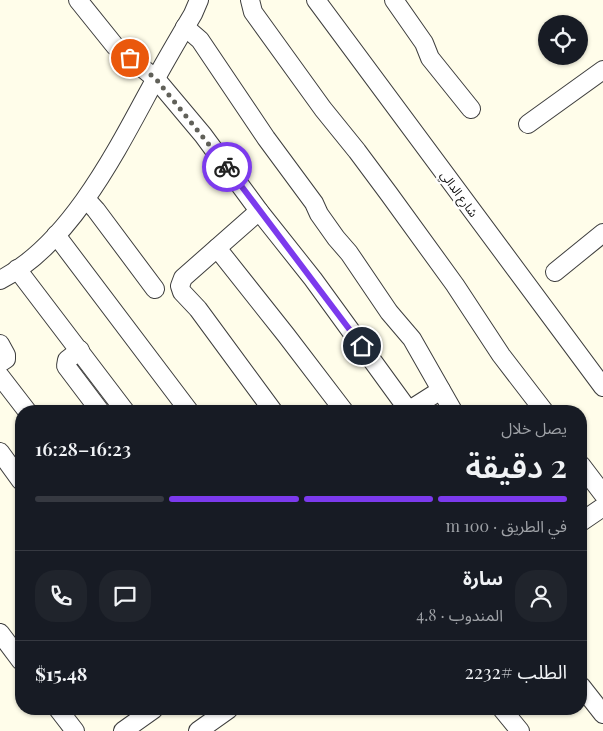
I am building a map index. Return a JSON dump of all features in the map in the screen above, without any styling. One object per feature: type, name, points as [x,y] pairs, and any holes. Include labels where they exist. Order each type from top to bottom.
[{"type":"street","points":[[78,0],[115,46],[156,79],[203,136],[313,279],[404,405]]},
{"type":"street","points":[[0,280],[18,269],[56,235],[86,199],[133,121],[186,27],[199,0]]},
{"type":"street","points":[[250,0],[253,12],[323,109],[357,150],[455,285],[501,355],[539,405]]},
{"type":"street","name":"شارع الدالي","points":[[316,0],[603,387]]},
{"type":"street","points":[[394,0],[424,43],[430,58],[471,109]]},
{"type":"street","points":[[186,27],[200,40],[266,138],[314,203],[336,238],[389,312],[412,340],[450,405]]},
{"type":"street","points":[[528,124],[603,70]]},
{"type":"street","points":[[86,199],[155,290]]},
{"type":"street","points":[[259,211],[183,278],[180,286],[182,292],[198,309],[268,405]]},
{"type":"street","points":[[555,272],[603,233]]},
{"type":"street","points":[[56,235],[184,405]]},
{"type":"street","points":[[218,248],[339,405]]},
{"type":"street","points":[[18,269],[121,405]]},
{"type":"street","points":[[0,344],[6,356],[6,359],[0,363]]},
{"type":"street","points":[[80,350],[67,360],[66,366],[95,405]]},
{"type":"street","points":[[0,376],[22,405]]},
{"type":"street","points":[[417,405],[441,390]]},
{"type":"street","points":[[0,452],[15,473]]},
{"type":"street","points":[[587,473],[603,494]]},
{"type":"street","points":[[587,518],[603,507]]},
{"type":"street","points":[[0,633],[15,653]]},
{"type":"street","points":[[587,694],[603,714]]},
{"type":"street","points":[[123,731],[146,715]]},
{"type":"street","points":[[198,731],[221,715]]},
{"type":"street","points":[[507,715],[520,731]]},
{"type":"way so far","points":[[130,58],[156,79],[227,167]]},
{"type":"route","points":[[227,167],[362,346]]}]
